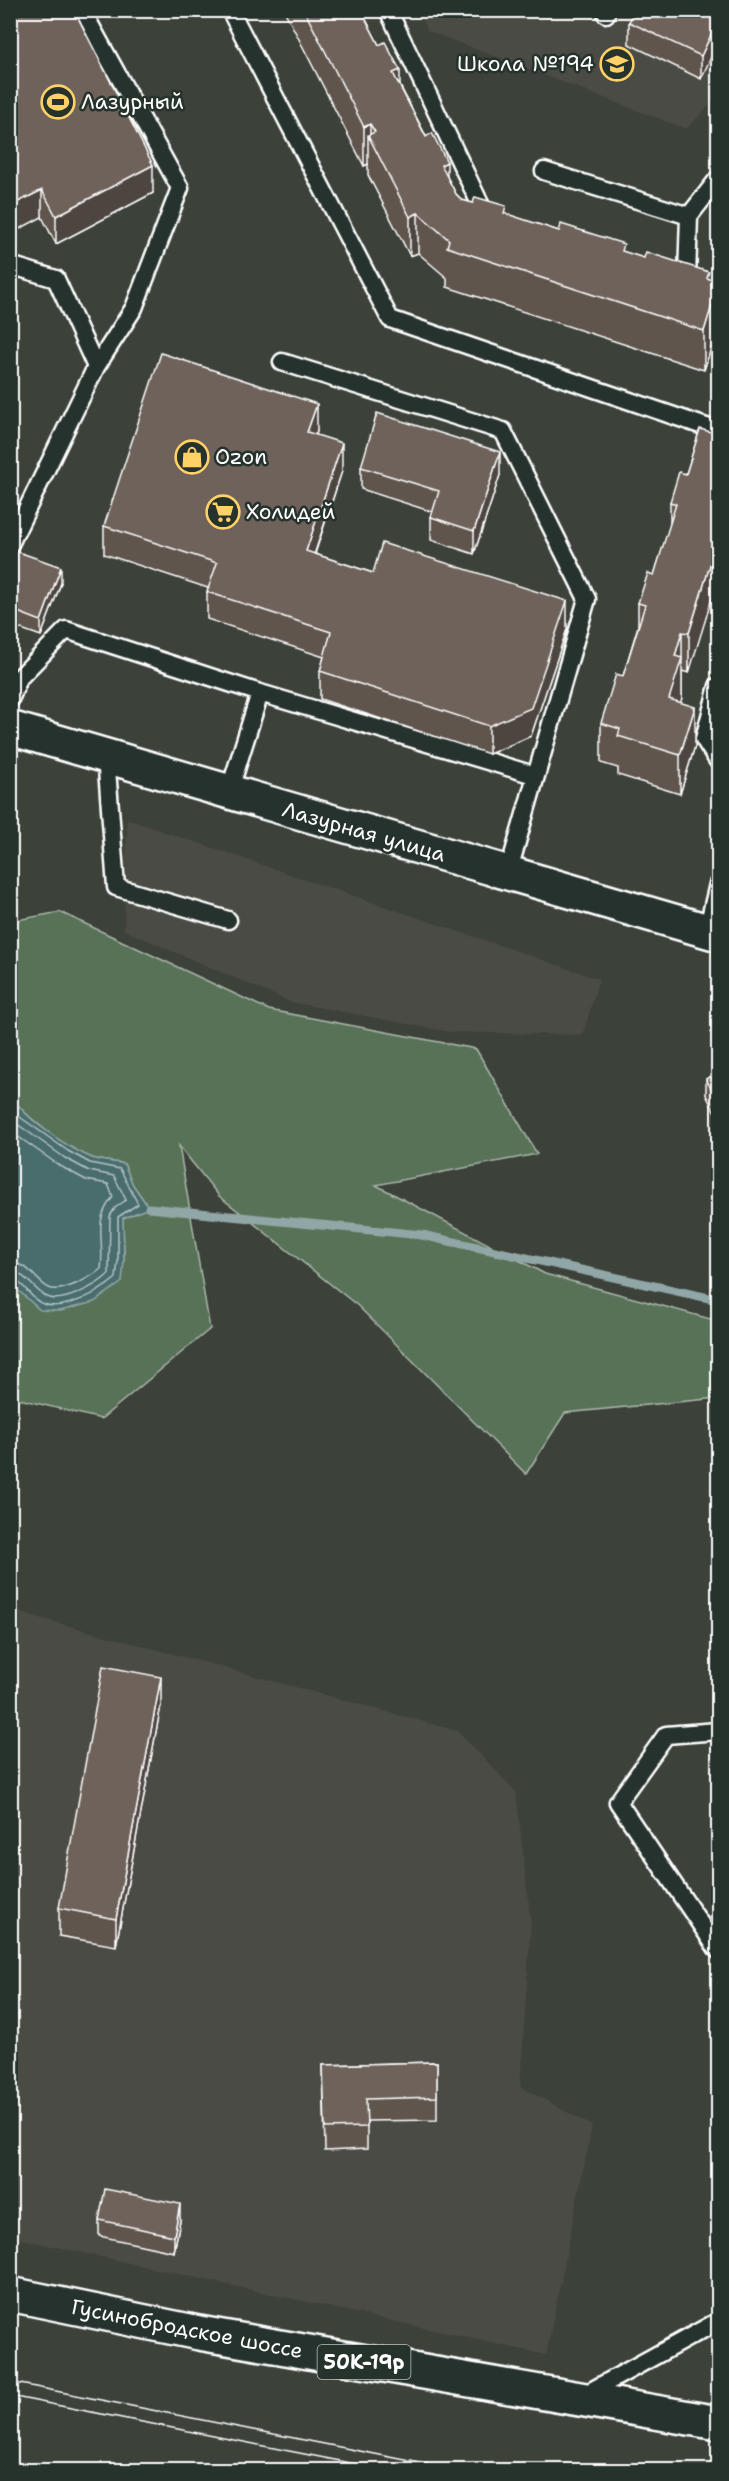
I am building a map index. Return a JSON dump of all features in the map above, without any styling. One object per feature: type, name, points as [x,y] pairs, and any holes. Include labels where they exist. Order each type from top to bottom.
[{"type":"street","name":"Лазурная улица","points":[[10,728],[713,933]]},
{"type":"street","name":"Гусинобродское шоссе","points":[[10,2294],[199,2333],[718,2423]]},
{"type":"lane","points":[[10,544],[96,367],[134,308],[180,188],[82,10]]},
{"type":"lane","points":[[230,10],[390,319],[718,431]]},
{"type":"lane","points":[[388,10],[483,210],[506,217]]},
{"type":"lane","points":[[544,171],[688,216]]},
{"type":"lane","points":[[703,292],[681,275],[688,216],[718,179]]},
{"type":"lane","points":[[10,265],[56,279],[96,367]]},
{"type":"lane","points":[[282,362],[503,430],[587,598],[534,775],[508,873]]},
{"type":"lane","points":[[10,700],[19,678],[66,630],[260,693],[534,775]]},
{"type":"lane","points":[[718,686],[704,739],[718,761]]},
{"type":"lane","points":[[229,792],[260,693]]},
{"type":"lane","points":[[106,756],[116,887],[228,920]]},
{"type":"lane","points":[[713,933],[718,884]]},
{"type":"lane","points":[[718,1731],[666,1734],[618,1802],[718,1950]]},
{"type":"lane","points":[[578,2399],[713,2324],[718,2325]]},
{"type":"shaded area","name":"Школа №194","points":[[418,11],[718,11],[718,97],[686,129],[428,31]]},
{"type":"shaded area","points":[[127,819],[599,979],[583,1035],[450,1032],[290,1002],[124,930]]},
{"type":"shaded area","points":[[10,1610],[458,1731],[516,1792],[531,1924],[520,2086],[592,2126],[546,2355],[11,2237]]},
{"type":"green space","points":[[60,912],[269,1010],[476,1049],[537,1154],[376,1185],[545,1274],[718,1321],[718,1398],[565,1413],[526,1474],[358,1306],[219,1196],[179,1146],[210,1329],[101,1419],[11,1397],[11,1284],[16,1288],[124,1261],[123,1218],[149,1208],[133,1185],[124,1164],[92,1158],[70,1147],[36,1123],[11,1096],[11,921]]},
{"type":"water","points":[[11,1096],[36,1123],[70,1147],[92,1158],[124,1164],[133,1185],[149,1208],[123,1218],[122,1282],[94,1302],[60,1311],[40,1310],[11,1284]]},
{"type":"building","name":"Лазурный","points":[[10,10],[74,10],[153,165],[56,216],[42,190],[10,206]]},
{"type":"building","points":[[304,10],[361,10],[379,45],[385,42],[400,70],[393,73],[426,137],[432,133],[447,162],[441,165],[456,194],[462,200],[473,203],[475,197],[506,206],[504,213],[559,231],[561,224],[624,244],[622,251],[644,258],[646,252],[709,272],[707,278],[718,282],[718,286],[704,331],[447,247],[449,240],[418,213],[410,217],[368,135],[375,132],[370,124],[364,127]]},
{"type":"building","points":[[635,10],[718,10],[718,20],[701,56],[629,22]]},
{"type":"building","points":[[161,353],[317,404],[307,432],[342,443],[306,551],[373,573],[382,543],[567,601],[531,708],[489,726],[320,671],[331,632],[207,592],[217,563],[104,526]]},
{"type":"building","points":[[377,413],[500,452],[474,531],[431,517],[439,491],[361,467]]},
{"type":"building","points":[[700,429],[718,434],[718,539],[689,633],[682,632],[675,656],[682,658],[669,699],[695,707],[680,755],[618,736],[620,729],[601,723],[616,674],[623,676],[645,605],[638,603],[648,573],[654,575],[676,504],[670,502],[679,472],[686,474]]},
{"type":"building","points":[[10,549],[61,567],[41,621],[10,609]]},
{"type":"building","points":[[718,1072],[718,1102],[706,1079]]},
{"type":"building","points":[[103,1666],[161,1677],[116,1919],[59,1908]]},
{"type":"building","points":[[437,2062],[437,2097],[366,2099],[367,2127],[325,2128],[323,2065]]},
{"type":"building","points":[[105,2189],[180,2204],[174,2236],[99,2220]]},
{"type":"waterway","points":[[149,1208],[422,1235],[718,1300]]},
{"type":"tram line","points":[[10,2382],[456,2470]]},
{"type":"tram line","points":[[10,2396],[386,2470]]},
{"type":"place","name":"Школа №194","points":[[617,64]]},
{"type":"place","name":"Лазурный","points":[[58,102]]},
{"type":"place","name":"Ozon","points":[[192,457]]},
{"type":"place","name":"Холидей","points":[[223,512]]}]
